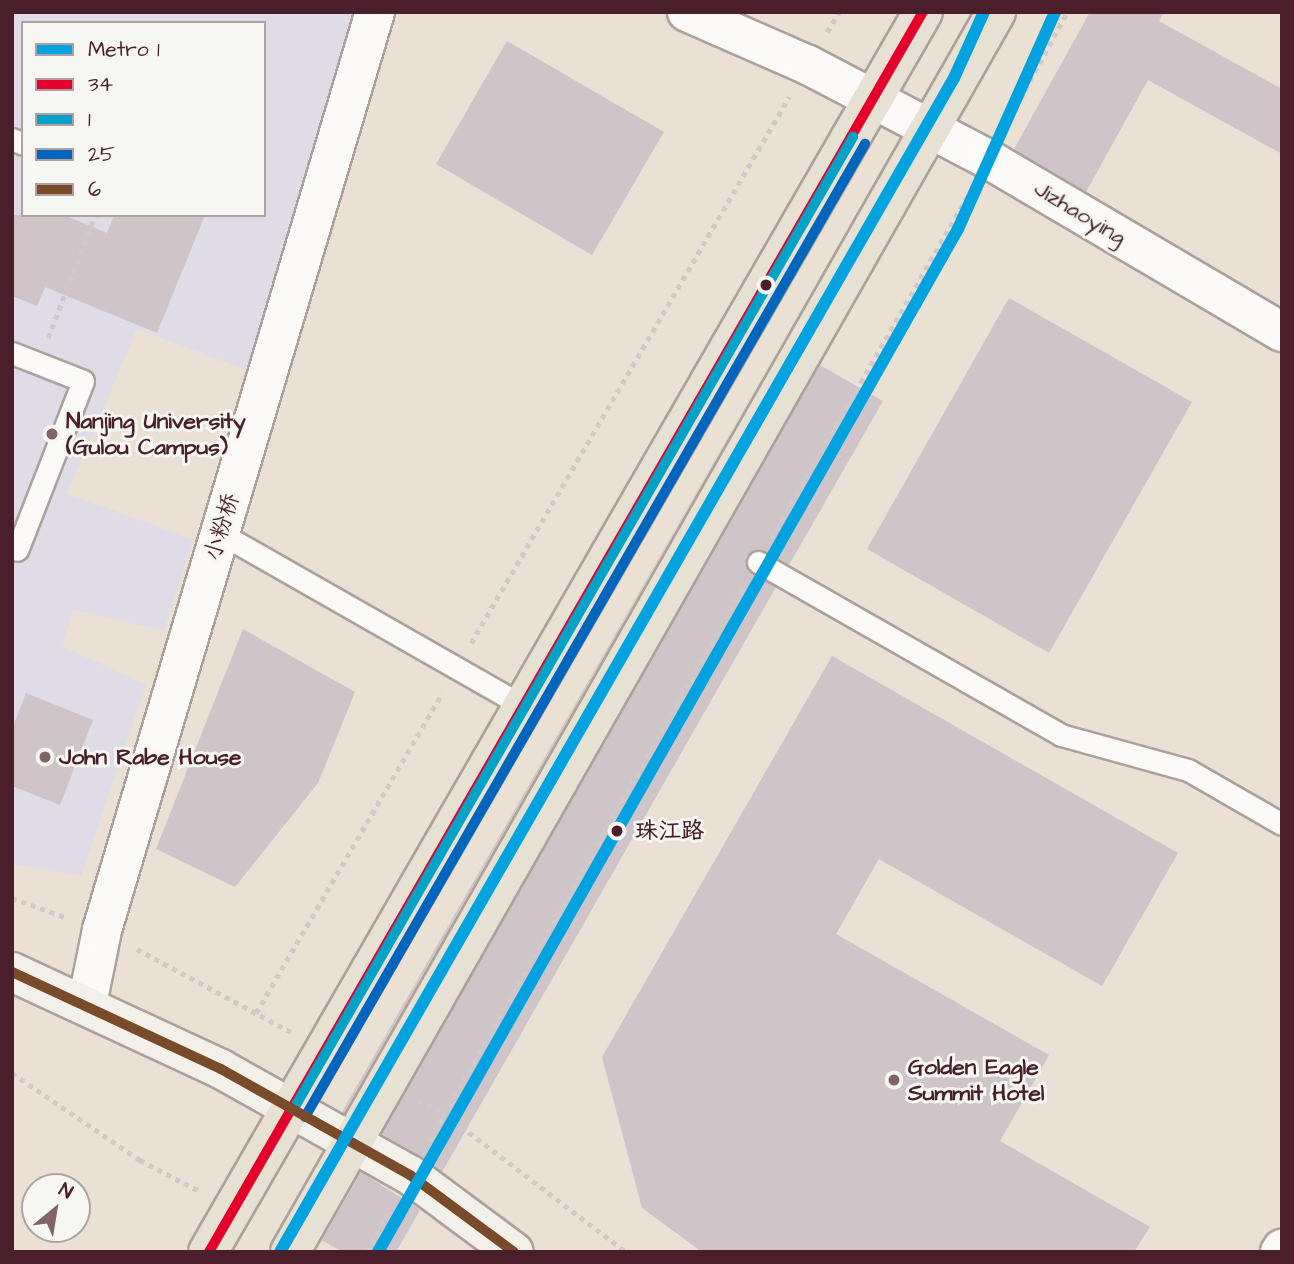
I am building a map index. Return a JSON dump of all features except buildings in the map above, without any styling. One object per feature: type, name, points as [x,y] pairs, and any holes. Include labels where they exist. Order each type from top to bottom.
[{"type":"main road","points":[[208,1252],[293,1110],[923,12]]},
{"type":"main road","points":[[290,1252],[932,131]]},
{"type":"main road","points":[[12,972],[87,1004],[293,1110],[360,1131],[410,1175],[514,1252]]},
{"type":"street","name":"小粉桥","points":[[87,1004],[102,930],[375,12]]},
{"type":"street","name":"Jizhaoying","points":[[687,12],[808,65],[988,159],[1282,332]]},
{"type":"lane","points":[[932,131],[996,12]]},
{"type":"lane","points":[[12,353],[83,382],[17,551]]},
{"type":"lane","points":[[220,533],[523,706]]},
{"type":"lane","points":[[758,562],[1061,735],[1188,771],[1282,824]]},
{"type":"lane","points":[[360,1131],[584,742]]},
{"type":"path","points":[[327,1051],[256,1013],[839,12]]},
{"type":"path","points":[[366,1252],[988,159],[1067,12]]},
{"type":"path","points":[[38,364],[95,217]]},
{"type":"path","points":[[12,1073],[140,1160],[234,1209]]},
{"type":"path","points":[[387,1084],[444,1114],[626,1252]]},
{"type":"shaded area","name":"Nanjing University (Gulou Campus)","points":[[12,12],[354,12],[254,373],[137,329],[67,494],[193,539],[164,631],[73,610],[62,646],[146,685],[81,876],[12,864]]},
{"type":"metro line","name":"1","points":[[280,1252],[954,78],[984,12]]},
{"type":"metro line","name":"1","points":[[378,1252],[958,229],[1055,12]]},
{"type":"transit line","name":"34","points":[[209,1252],[923,12]]},
{"type":"transit line","name":"1","points":[[293,1110],[853,137]]},
{"type":"transit line","name":"25","points":[[305,1117],[865,144]]},
{"type":"transit line","name":"6","points":[[12,972],[221,1069],[410,1175],[514,1252]]},
{"type":"place","name":"Nanjing University (Gulou Campus)","points":[[52,434]]},
{"type":"place","name":"John Rabe House","points":[[45,757]]},
{"type":"place","name":"珠江路","points":[[617,831]]},
{"type":"place","name":"Golden Eagle Summit Hotel","points":[[894,1080]]}]
